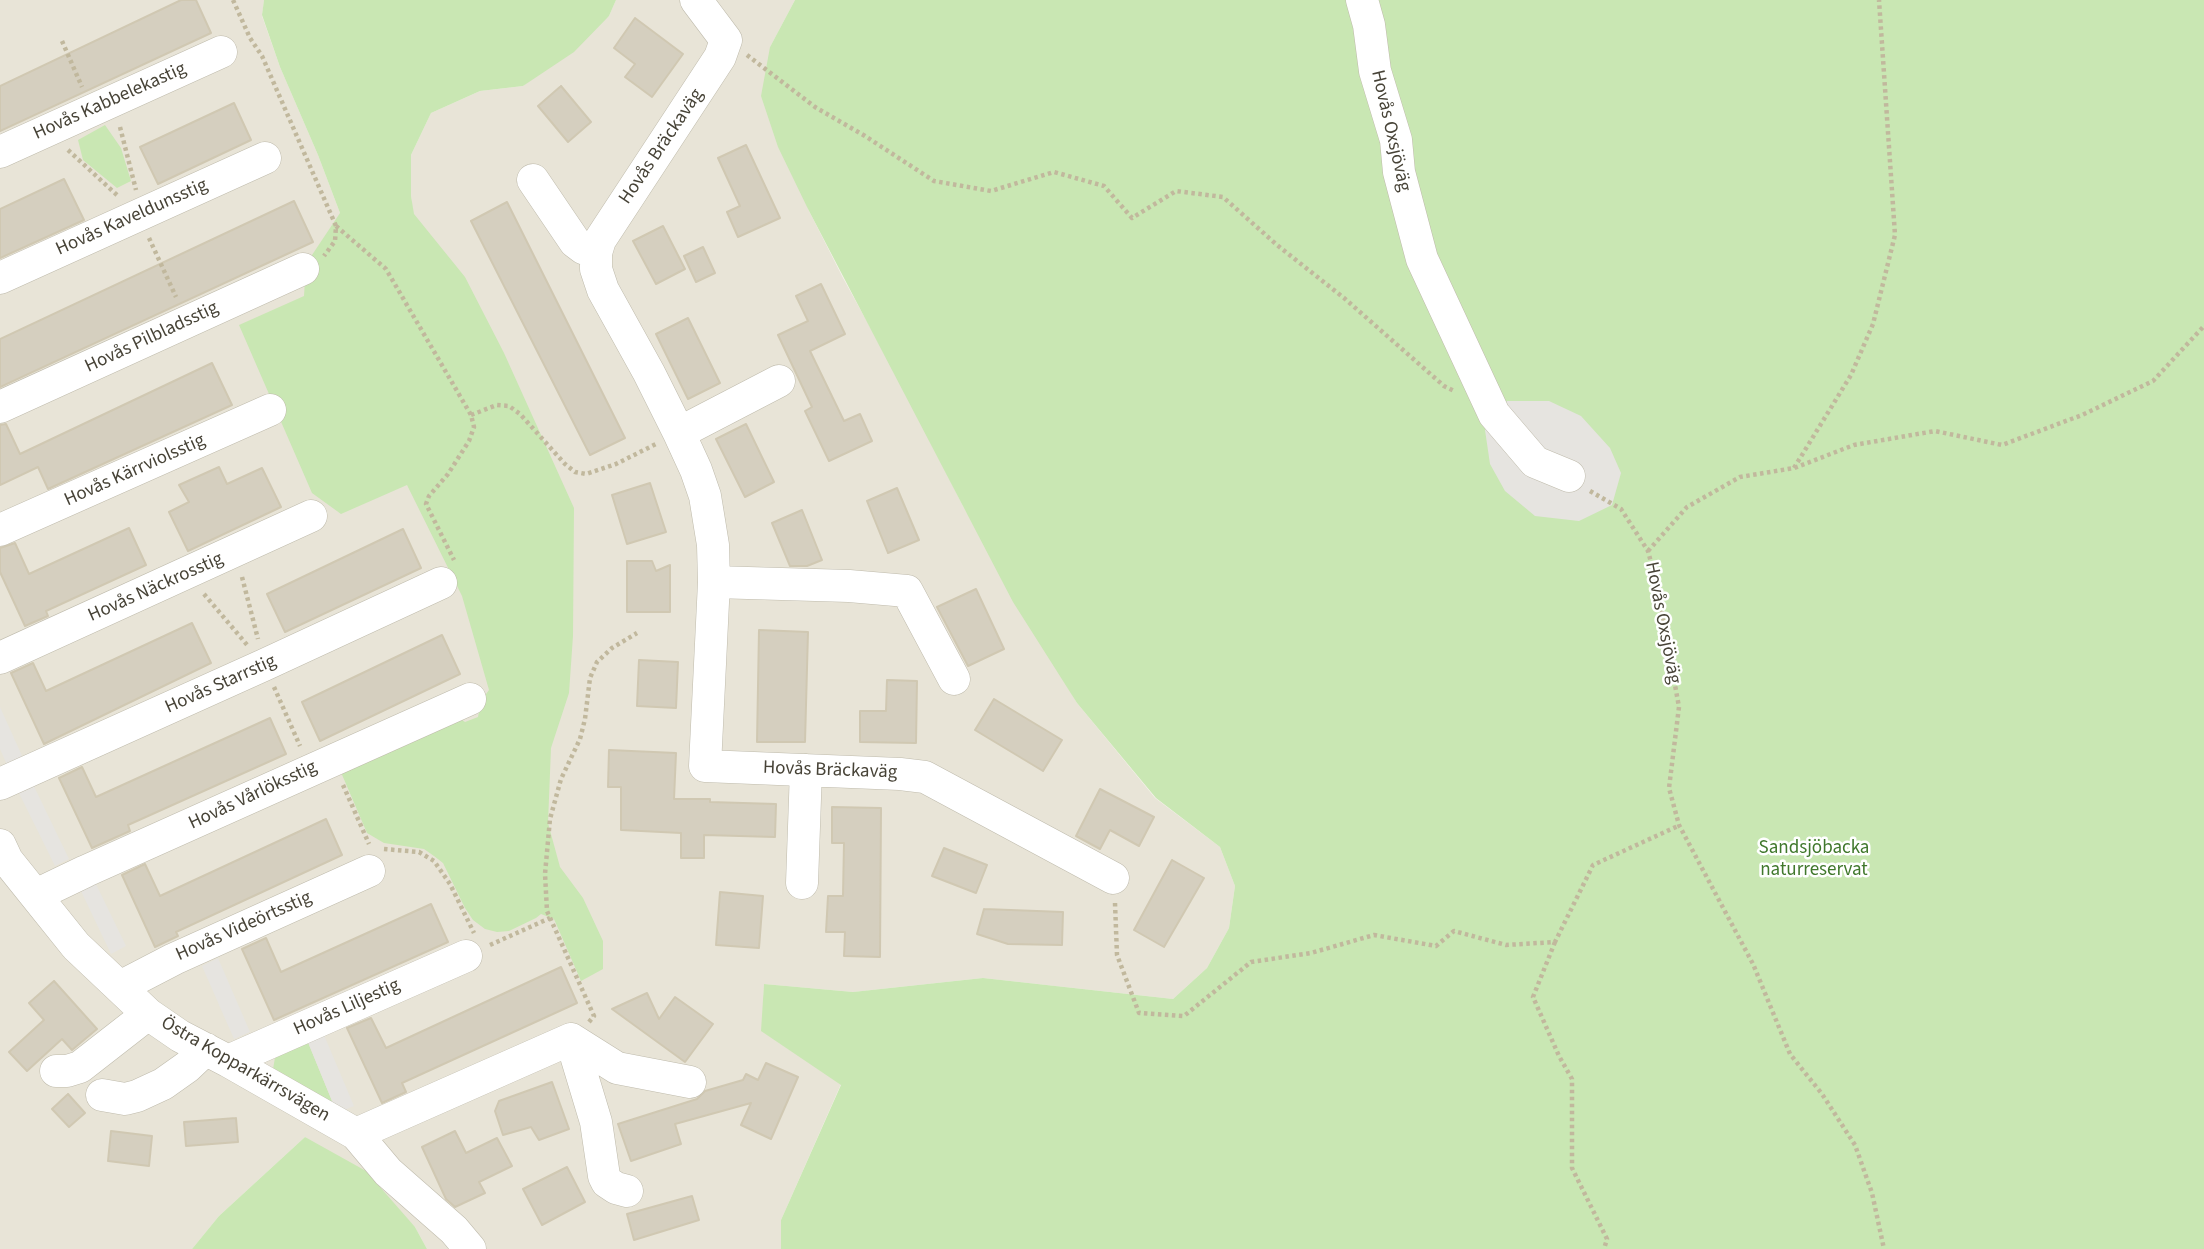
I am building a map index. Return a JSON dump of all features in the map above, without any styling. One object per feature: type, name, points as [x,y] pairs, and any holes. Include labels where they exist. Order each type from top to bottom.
[{"type":"street","points":[[696,0],[726,40]]},
{"type":"street","name":"Hovås Oxsjöväg","points":[[1362,0],[1376,71],[1396,139],[1399,172],[1422,259],[1494,414],[1535,462],[1569,476]]},
{"type":"street","name":"Hovås Bräckaväg","points":[[726,40],[713,71],[600,240],[596,253],[596,269],[603,290],[679,433],[705,496],[713,545],[714,582],[705,766],[925,777],[1113,878]]},
{"type":"street","name":"Hovås Kabbelekastig","points":[[0,152],[221,52]]},
{"type":"street","name":"Hovås Kaveldunsstig","points":[[0,278],[265,158]]},
{"type":"street","points":[[533,180],[575,242],[596,253]]},
{"type":"street","name":"Hovås Pilbladsstig","points":[[0,407],[303,269]]},
{"type":"street","points":[[679,433],[779,381]]},
{"type":"street","name":"Hovås Kärrviolsstig","points":[[0,530],[270,410]]},
{"type":"street","name":"Hovås Näckrosstig","points":[[0,658],[311,516]]},
{"type":"street","points":[[714,582],[849,586],[906,591],[954,679]]},
{"type":"street","name":"Hovås Starrstig","points":[[0,784],[264,666],[441,583]]},
{"type":"street","name":"Hovås Vårlöksstig","points":[[37,895],[470,699]]},
{"type":"street","points":[[802,883],[806,770]]},
{"type":"street","name":"Östra Kopparkärrsvägen","points":[[2,857],[37,895],[76,946],[148,1014],[180,1036],[356,1134],[388,1172],[454,1230],[470,1249]]},
{"type":"street","name":"Hovås Videörtsstig","points":[[120,987],[174,959],[369,871]]},
{"type":"street","name":"Hovås Liljestig","points":[[102,1095],[125,1099],[137,1096],[163,1084],[187,1067],[474,953]]},
{"type":"street","points":[[56,1072],[80,1067],[148,1014]]},
{"type":"street","points":[[571,1039],[617,1068],[690,1082]]},
{"type":"street","points":[[356,1134],[571,1039]]},
{"type":"street","points":[[571,1039],[596,1122],[604,1176],[607,1182],[627,1191]]},
{"type":"path","points":[[233,0],[250,38],[262,56],[336,226],[386,269],[471,415],[474,428],[469,441],[426,504],[455,561],[449,577],[441,583]]},
{"type":"path","points":[[1794,468],[1851,375],[1874,324],[1895,235],[1879,0]]},
{"type":"path","points":[[726,40],[815,107],[934,181],[991,191],[1054,172],[1104,186],[1132,218],[1177,191],[1223,197],[1444,386],[1494,414]]},
{"type":"path","points":[[62,41],[93,110]]},
{"type":"path","points":[[49,130],[140,215]]},
{"type":"path","points":[[303,269],[313,265],[329,251],[335,241],[336,226]]},
{"type":"path","points":[[1648,551],[1686,508],[1740,477],[1794,468],[1854,445],[1935,431],[2002,445],[2082,415],[2153,381],[2204,326]]},
{"type":"path","points":[[471,415],[497,405],[509,407],[520,414],[565,464],[575,472],[586,474],[616,464],[679,433]]},
{"type":"path","name":"Hovås Oxsjöväg","points":[[1569,476],[1621,509],[1648,551],[1656,580],[1679,707],[1669,788],[1679,825],[1753,964],[1790,1054],[1822,1094],[1855,1144],[1872,1193],[1884,1249]]},
{"type":"path","points":[[186,573],[264,666]]},
{"type":"path","points":[[571,1039],[594,1016],[550,918],[546,900],[545,874],[552,806],[561,779],[580,739],[590,678],[597,662],[612,648],[636,633]]},
{"type":"path","points":[[333,759],[369,844],[390,850],[419,852],[434,861],[450,884],[474,953],[550,918]]},
{"type":"path","points":[[1604,1249],[1607,1239],[1572,1168],[1572,1079],[1533,997],[1555,942],[1593,865],[1679,825]]},
{"type":"path","points":[[1113,878],[1117,955],[1139,1013],[1184,1016],[1251,962],[1311,953],[1374,935],[1436,946],[1454,931],[1506,945],[1555,942]]},
{"type":"shaded area","points":[[0,0],[264,0],[262,16],[280,67],[340,213],[413,214],[411,155],[431,113],[480,91],[523,86],[609,16],[616,0],[795,0],[770,47],[808,209],[964,508],[1077,703],[1155,798],[1220,847],[1235,886],[1229,928],[1207,968],[1173,999],[983,978],[853,992],[764,984],[762,1031],[841,1084],[781,1220],[781,1249],[427,1249],[415,1227],[305,1137],[219,1216],[192,1249],[0,1249]]},
{"type":"shaded area","points":[[1507,401],[1549,401],[1581,416],[1610,448],[1621,473],[1612,505],[1579,521],[1535,516],[1505,491],[1490,464],[1485,430]]},
{"type":"shaded area","points":[[0,707],[23,758],[7,765],[0,749]]},
{"type":"shaded area","points":[[31,780],[69,859],[55,866],[16,787]]},
{"type":"shaded area","points":[[95,882],[126,946],[111,954],[80,889]]},
{"type":"shaded area","points":[[218,958],[250,1032],[234,1039],[202,966]]},
{"type":"shaded area","points":[[321,1028],[354,1106],[337,1113],[305,1035]]},
{"type":"green space","points":[[264,0],[616,0],[609,16],[574,52],[523,86],[480,91],[431,113],[411,155],[414,214],[465,277],[504,353],[574,508],[573,636],[569,693],[551,748],[548,823],[560,867],[583,898],[603,941],[603,969],[581,981],[554,919],[541,914],[509,931],[485,929],[473,920],[465,908],[443,863],[424,849],[384,843],[367,833],[337,763],[452,713],[465,722],[478,717],[481,701],[489,690],[462,596],[407,485],[341,514],[312,493],[239,325],[304,296],[306,264],[340,213],[280,67],[262,15]]},
{"type":"green space","name":"Sandsjöbacka naturreservat","points":[[795,0],[2204,0],[2204,1249],[781,1249],[781,1220],[841,1085],[761,1031],[764,984],[853,992],[983,978],[1173,999],[1207,968],[1229,928],[1235,886],[1220,847],[1156,798],[1077,703],[1013,602],[808,209],[778,147],[761,96],[770,47]]},
{"type":"green space","points":[[105,125],[121,148],[131,181],[117,188],[83,160],[78,140]]},
{"type":"green space","points":[[305,1035],[334,1106],[273,1069],[276,1052]]},
{"type":"green space","points":[[305,1137],[366,1171],[415,1227],[427,1249],[192,1249],[219,1216]]},
{"type":"building","points":[[181,0],[196,0],[211,33],[0,131],[0,86]]},
{"type":"building","points":[[635,18],[683,54],[652,97],[625,77],[635,64],[614,48]]},
{"type":"building","points":[[561,86],[591,122],[568,142],[538,106]]},
{"type":"building","points":[[234,103],[251,140],[158,184],[140,147]]},
{"type":"building","points":[[746,145],[780,218],[738,237],[727,212],[740,206],[718,158]]},
{"type":"building","points":[[64,179],[84,220],[0,258],[0,209]]},
{"type":"building","points":[[294,201],[313,242],[0,387],[0,339]]},
{"type":"building","points":[[507,202],[625,438],[590,455],[471,221]]},
{"type":"building","points":[[663,226],[685,269],[656,284],[633,241]]},
{"type":"building","points":[[703,247],[715,273],[696,282],[684,256]]},
{"type":"building","points":[[821,284],[845,334],[810,351],[844,421],[860,414],[872,441],[829,461],[805,411],[812,407],[778,335],[808,321],[796,296]]},
{"type":"building","points":[[688,318],[720,383],[688,399],[656,334]]},
{"type":"building","points":[[212,363],[232,405],[48,489],[38,467],[0,485],[0,425],[6,424],[20,454]]},
{"type":"building","points":[[746,424],[774,482],[745,497],[716,439]]},
{"type":"building","points":[[219,467],[227,484],[262,468],[281,507],[188,551],[169,512],[189,502],[179,485]]},
{"type":"building","points":[[650,483],[666,532],[627,544],[612,495]]},
{"type":"building","points":[[897,488],[919,540],[888,553],[867,501]]},
{"type":"building","points":[[802,510],[822,560],[807,566],[790,566],[772,523]]},
{"type":"building","points":[[129,528],[146,565],[46,611],[48,616],[25,626],[0,572],[0,548],[15,543],[29,574]]},
{"type":"building","points":[[403,529],[421,568],[285,632],[267,594]]},
{"type":"building","points":[[627,561],[652,561],[656,571],[670,565],[670,612],[627,612]]},
{"type":"building","points":[[976,589],[1004,649],[968,666],[937,607]]},
{"type":"building","points":[[192,623],[211,663],[44,744],[11,673],[33,663],[46,691]]},
{"type":"building","points":[[759,630],[808,632],[805,742],[757,742]]},
{"type":"building","points":[[442,635],[460,674],[320,741],[302,702]]},
{"type":"building","points":[[639,660],[678,662],[676,708],[637,706]]},
{"type":"building","points":[[887,680],[917,681],[916,743],[860,742],[860,711],[886,711]]},
{"type":"building","points":[[994,699],[1062,740],[1043,771],[975,730]]},
{"type":"building","points":[[270,718],[286,754],[128,825],[130,831],[92,848],[59,778],[82,767],[96,797]]},
{"type":"building","points":[[609,750],[676,753],[674,799],[776,804],[775,837],[704,835],[704,858],[681,858],[681,833],[621,830],[621,787],[608,787]]},
{"type":"building","points":[[1100,789],[1154,817],[1139,846],[1110,830],[1100,849],[1076,836]]},
{"type":"building","points":[[832,807],[881,808],[880,957],[844,956],[845,932],[826,932],[828,896],[843,896],[844,843],[832,843]]},
{"type":"building","points":[[326,819],[342,855],[176,932],[178,936],[155,947],[122,875],[145,864],[160,896]]},
{"type":"building","points":[[944,848],[987,865],[976,893],[932,876]]},
{"type":"building","points":[[1172,860],[1204,878],[1164,947],[1134,930]]},
{"type":"building","points":[[720,892],[763,896],[759,948],[716,945]]},
{"type":"building","points":[[431,904],[448,942],[274,1020],[242,949],[266,938],[281,972]]},
{"type":"building","points":[[984,909],[1063,912],[1062,945],[1008,944],[977,934]]},
{"type":"building","points":[[561,967],[577,1003],[402,1083],[406,1092],[382,1103],[347,1028],[371,1018],[386,1048]]},
{"type":"building","points":[[54,981],[97,1029],[72,1050],[62,1039],[27,1071],[9,1052],[44,1020],[29,1003]]},
{"type":"building","points":[[647,993],[659,1019],[675,997],[713,1024],[685,1062],[612,1009]]},
{"type":"building","points":[[766,1063],[798,1077],[771,1139],[741,1125],[751,1103],[675,1124],[681,1144],[631,1161],[618,1124],[697,1099],[705,1091],[743,1080],[746,1074],[758,1080]]},
{"type":"building","points":[[552,1082],[569,1129],[539,1140],[531,1127],[503,1135],[495,1111],[499,1101]]},
{"type":"building","points":[[68,1094],[85,1113],[69,1127],[52,1109]]},
{"type":"building","points":[[236,1118],[238,1142],[186,1146],[184,1122]]},
{"type":"building","points":[[111,1131],[152,1136],[149,1166],[108,1161]]},
{"type":"building","points":[[455,1131],[466,1153],[497,1138],[512,1166],[479,1182],[485,1193],[455,1207],[446,1199],[422,1147]]},
{"type":"building","points":[[567,1167],[585,1202],[542,1225],[523,1189]]},
{"type":"building","points":[[692,1196],[699,1220],[634,1240],[627,1214]]}]
